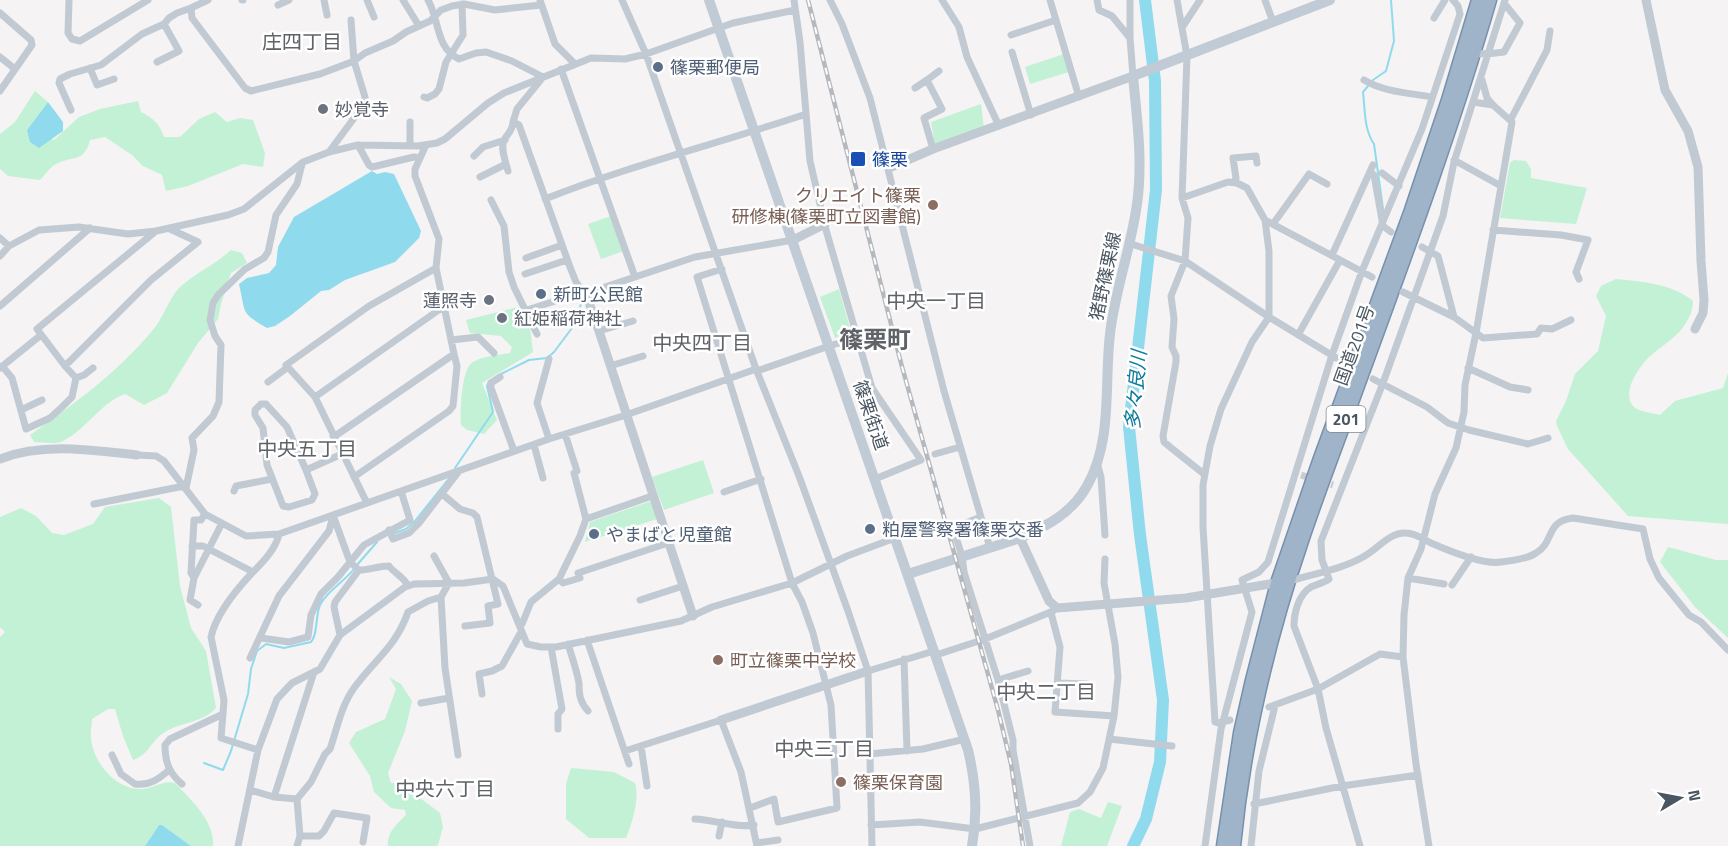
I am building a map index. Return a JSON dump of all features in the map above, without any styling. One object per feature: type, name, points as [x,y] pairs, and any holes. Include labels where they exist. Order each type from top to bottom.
[{"type":"highway","name":"国道201号","points":[[1223,846],[1240,733],[1251,680],[1284,582],[1301,542],[1421,212],[1468,52],[1478,0]]},
{"type":"highway","name":"国道201号","points":[[1468,52],[1490,0]]},
{"type":"highway","name":"国道201号","points":[[1234,846],[1250,740],[1284,582]]},
{"type":"main road","name":"篠栗街道","points":[[709,0],[965,739],[975,776],[977,807],[972,846]]},
{"type":"main road","points":[[1135,76],[1330,0]]},
{"type":"main road","name":"猪野篠栗線","points":[[908,574],[1020,538],[1056,520],[1074,505],[1088,485],[1097,463],[1104,433],[1113,305],[1130,244],[1136,206],[1140,166],[1135,76]]},
{"type":"street","points":[[69,0],[68,33],[72,39],[80,41],[148,0]]},
{"type":"street","points":[[71,110],[59,83],[60,79],[110,59],[142,34],[164,24],[169,18],[208,0]]},
{"type":"street","points":[[278,5],[289,0]]},
{"type":"street","points":[[324,0],[327,15]]},
{"type":"street","points":[[367,0],[374,17]]},
{"type":"street","points":[[403,0],[419,26]]},
{"type":"street","points":[[428,0],[435,14],[444,47],[450,55],[459,59],[486,52],[543,76]]},
{"type":"street","points":[[622,0],[646,54],[756,369],[831,564],[868,671],[872,846]]},
{"type":"street","points":[[794,0],[810,161],[856,338],[872,388],[921,460],[875,479]]},
{"type":"street","points":[[830,0],[870,98],[910,261],[990,548]]},
{"type":"street","points":[[942,0],[959,27],[967,57],[999,126]]},
{"type":"street","points":[[1050,0],[1079,97]]},
{"type":"street","points":[[1097,0],[1099,10],[1112,16],[1130,38]]},
{"type":"street","points":[[889,168],[933,149],[1135,76],[1130,38],[1130,0]]},
{"type":"street","points":[[1178,0],[1185,56],[1182,198],[1188,218],[1185,261],[1172,296],[1174,320],[1172,346],[1176,362],[1163,436],[1164,442],[1204,474]]},
{"type":"street","points":[[1183,26],[1200,0]]},
{"type":"street","points":[[1264,0],[1273,22]]},
{"type":"street","points":[[1434,18],[1445,0]]},
{"type":"street","points":[[1205,846],[1227,721],[1252,612],[1242,580],[1258,572],[1268,562],[1298,473],[1332,355],[1362,271],[1383,226],[1422,129],[1460,14],[1453,0]]},
{"type":"street","points":[[1646,0],[1665,90],[1688,130],[1698,167],[1704,300],[1703,312],[1695,329]]},
{"type":"street","points":[[191,8],[192,18],[245,88],[251,91],[320,74],[354,61],[365,52],[393,41],[430,21],[441,10],[462,4],[495,10],[541,2],[555,44],[575,64]]},
{"type":"street","points":[[1448,47],[1488,54],[1504,52],[1520,23],[1504,2]]},
{"type":"street","points":[[1359,846],[1326,728],[1318,689],[1294,626],[1294,620],[1301,597],[1313,586],[1329,579],[1323,560],[1321,541],[1414,297],[1426,248],[1447,201],[1454,160],[1504,2]]},
{"type":"street","points":[[424,97],[435,94],[439,89],[450,55],[463,35],[462,4]]},
{"type":"street","points":[[0,256],[9,246],[39,230],[65,227],[90,228],[128,234],[156,231],[228,215],[244,209],[303,162],[329,152],[358,145],[410,146],[437,143],[504,93],[561,69],[591,58],[625,59],[646,54],[734,23],[795,10]]},
{"type":"street","points":[[0,13],[31,40],[32,45],[0,91]]},
{"type":"street","points":[[329,152],[363,106],[364,97],[354,61],[351,20]]},
{"type":"street","points":[[1011,35],[1056,20]]},
{"type":"street","points":[[157,62],[179,51],[164,24]]},
{"type":"street","points":[[1429,846],[1403,657],[1408,578],[1424,539],[1435,494],[1456,448],[1461,428],[1468,368],[1476,333],[1511,119],[1547,50],[1550,31]]},
{"type":"street","points":[[1012,52],[1031,115]]},
{"type":"street","points":[[0,57],[15,69]]},
{"type":"street","points":[[90,68],[97,85],[114,79]]},
{"type":"street","points":[[561,69],[635,277]]},
{"type":"street","points":[[915,88],[939,71]]},
{"type":"street","points":[[480,177],[507,168],[503,146],[510,134],[517,109],[543,76]]},
{"type":"street","points":[[1482,77],[1487,98],[1511,119]]},
{"type":"street","points":[[927,80],[942,109],[924,118],[933,149]]},
{"type":"street","points":[[1364,80],[1394,91],[1432,97]]},
{"type":"street","points":[[1473,102],[1493,105]]},
{"type":"street","points":[[545,199],[599,177],[806,114]]},
{"type":"street","points":[[410,122],[410,146]]},
{"type":"street","points":[[513,122],[519,125],[567,260],[576,282],[587,297],[693,616]]},
{"type":"street","points":[[474,156],[483,147],[505,140]]},
{"type":"street","points":[[358,145],[372,167],[414,157],[419,158]]},
{"type":"street","points":[[354,477],[453,406],[457,366],[436,268],[439,239],[415,176],[419,158],[426,145]]},
{"type":"street","points":[[1234,182],[1236,178],[1233,158],[1256,156],[1257,163]]},
{"type":"street","points":[[1454,160],[1501,186]]},
{"type":"street","points":[[185,487],[194,450],[192,438],[213,416],[219,402],[221,345],[215,336],[210,320],[213,303],[245,268],[264,258],[268,252],[276,214],[297,184],[303,162]]},
{"type":"street","points":[[1332,255],[1371,169],[1383,226],[1391,232]]},
{"type":"street","points":[[1382,173],[1399,186]]},
{"type":"street","points":[[1273,224],[1309,174],[1327,184]]},
{"type":"street","points":[[1182,198],[1228,182],[1234,182],[1247,188],[1265,220],[1269,251],[1269,317],[1252,342],[1221,409],[1204,474],[1203,527],[1215,722],[1227,721]]},
{"type":"street","points":[[491,200],[504,226],[509,272],[514,287],[537,334]]},
{"type":"street","points":[[1265,220],[1372,277]]},
{"type":"street","points":[[526,310],[717,252],[793,240],[825,224]]},
{"type":"street","points":[[0,306],[90,228]]},
{"type":"street","points":[[65,366],[151,280],[198,242],[168,228]]},
{"type":"street","points":[[1493,230],[1562,235],[1588,240],[1576,272],[1579,279]]},
{"type":"street","points":[[41,335],[1,367],[12,378],[26,429],[50,418],[72,396],[75,378],[37,329],[156,231]]},
{"type":"street","points":[[0,238],[9,246]]},
{"type":"street","points":[[1130,244],[1185,261],[1269,317],[1343,362]]},
{"type":"street","points":[[526,258],[562,245]]},
{"type":"street","points":[[1426,248],[1438,256],[1454,317]]},
{"type":"street","points":[[525,274],[567,260]]},
{"type":"street","points":[[1298,335],[1340,260]]},
{"type":"street","points":[[268,382],[288,367],[286,365],[369,306],[436,268]]},
{"type":"street","points":[[722,269],[697,277],[792,583],[802,602],[813,633],[833,720],[837,808],[778,822],[774,799],[750,808]]},
{"type":"street","points":[[1403,292],[1454,317],[1483,338],[1537,334],[1541,328],[1552,329],[1571,320]]},
{"type":"street","points":[[315,397],[443,307]]},
{"type":"street","points":[[599,331],[633,321]]},
{"type":"street","points":[[451,340],[478,337],[494,353]]},
{"type":"street","points":[[0,459],[22,452],[44,449],[156,456],[164,461],[205,514],[246,536],[279,534],[549,439],[626,415],[756,369],[760,370],[829,345],[856,338]]},
{"type":"street","points":[[333,436],[454,354]]},
{"type":"street","points":[[610,366],[644,356]]},
{"type":"street","points":[[549,359],[537,403],[549,439]]},
{"type":"street","points":[[288,367],[315,397],[367,503]]},
{"type":"street","points":[[1468,368],[1510,387],[1528,390]]},
{"type":"street","points":[[75,378],[93,369]]},
{"type":"street","points":[[500,377],[493,381],[490,388],[514,451]]},
{"type":"street","points":[[1373,379],[1461,428],[1528,444],[1548,438]]},
{"type":"street","points":[[21,410],[42,400]]},
{"type":"street","points":[[261,404],[266,404],[286,426],[306,470],[315,494],[312,500],[289,507],[283,506],[267,465],[263,428],[255,415],[255,410],[261,404]]},
{"type":"street","points":[[482,693],[479,674],[502,666],[522,628],[531,602],[559,579],[580,537],[586,519],[574,473],[577,471],[565,434]]},
{"type":"street","points":[[534,445],[543,478]]},
{"type":"street","points":[[935,454],[960,447]]},
{"type":"street","points":[[306,470],[342,454]]},
{"type":"street","points":[[1097,463],[1101,477],[1105,535]]},
{"type":"street","points":[[389,530],[389,541],[409,533],[459,471]]},
{"type":"street","points":[[234,491],[236,486],[272,479]]},
{"type":"street","points":[[724,492],[761,479]]},
{"type":"street","points":[[1333,485],[1341,489]]},
{"type":"street","points":[[94,504],[185,487]]},
{"type":"street","points":[[261,638],[289,642],[308,637],[311,615],[321,594],[364,545],[410,520],[401,491]]},
{"type":"street","points":[[441,494],[460,509],[473,513],[477,518],[498,604],[488,606],[490,623],[465,626]]},
{"type":"street","points":[[586,519],[652,496]]},
{"type":"street","points":[[194,578],[191,573],[194,520],[201,520],[205,514]]},
{"type":"street","points":[[333,516],[350,562],[359,570]]},
{"type":"street","points":[[250,658],[279,596],[329,531],[333,516]]},
{"type":"street","points":[[981,517],[953,528],[1013,740],[1030,846]]},
{"type":"street","points":[[625,750],[904,659],[985,639],[1054,610],[1108,603],[1164,600],[1284,582],[1338,569],[1364,557],[1397,534],[1407,532],[1471,556],[1498,563],[1535,555],[1542,549],[1556,523],[1563,519],[1573,518],[1643,529],[1650,559],[1659,578],[1689,615],[1701,622],[1728,650]]},
{"type":"street","points":[[198,605],[190,600],[194,578],[222,523]]},
{"type":"street","points":[[258,750],[221,738],[224,700],[211,637],[217,622],[233,596],[261,565],[278,540],[279,534]]},
{"type":"street","points":[[238,846],[258,750],[277,699],[292,682],[320,669],[340,635],[408,586],[493,579],[503,586],[527,644],[551,647],[681,621],[712,607],[792,583],[847,556],[895,538]]},
{"type":"street","points":[[1020,538],[1054,610],[1060,647],[1055,712],[1114,716]]},
{"type":"street","points":[[559,579],[563,583],[580,578],[578,573],[668,543]]},
{"type":"street","points":[[192,546],[203,546],[253,572]]},
{"type":"street","points":[[434,556],[449,583]]},
{"type":"street","points":[[1408,578],[1448,584],[1471,556]]},
{"type":"street","points":[[871,825],[920,822],[975,829],[1078,803],[1090,792],[1103,768],[1114,716],[1118,677],[1104,583],[1105,559]]},
{"type":"street","points":[[340,635],[334,602],[359,570],[375,566],[389,566],[394,573],[404,579],[408,586]]},
{"type":"street","points":[[449,583],[441,597],[449,698],[458,755]]},
{"type":"street","points":[[640,600],[683,586]]},
{"type":"street","points":[[297,846],[300,836],[297,800],[311,782],[325,754],[330,749],[345,703],[354,688],[400,633],[408,612],[441,597]]},
{"type":"street","points":[[587,640],[629,764]]},
{"type":"street","points":[[568,644],[579,683],[578,692],[582,704],[588,711]]},
{"type":"street","points":[[551,647],[562,709],[558,714],[558,729]]},
{"type":"street","points":[[1251,846],[1254,804],[1272,707],[1318,689],[1380,654],[1403,657]]},
{"type":"street","points":[[904,659],[907,751]]},
{"type":"street","points":[[998,681],[1028,671]]},
{"type":"street","points":[[274,796],[314,672]]},
{"type":"street","points":[[1058,683],[1087,684]]},
{"type":"street","points":[[421,703],[449,698]]},
{"type":"street","points":[[182,784],[173,777],[169,770],[165,746],[170,739],[223,714]]},
{"type":"street","points":[[721,720],[741,772],[757,844],[778,840]]},
{"type":"street","points":[[869,754],[907,751],[965,739]]},
{"type":"street","points":[[1109,739],[1172,746]]},
{"type":"street","points":[[641,746],[647,786]]},
{"type":"street","points":[[112,755],[121,774],[135,784],[157,780],[169,770]]},
{"type":"street","points":[[1254,804],[1342,786],[1418,775]]},
{"type":"street","points":[[250,790],[297,800]]},
{"type":"street","points":[[300,836],[319,836],[334,813],[367,818],[363,842]]},
{"type":"street","points":[[695,819],[739,826],[754,825]]},
{"type":"street","points":[[719,836],[722,822]]},
{"type":"green space","points":[[1064,54],[1069,72],[1030,84],[1025,67]]},
{"type":"green space","points":[[35,91],[48,102],[27,130],[54,140],[79,117],[100,109],[138,101],[141,112],[156,122],[164,137],[180,137],[199,119],[215,112],[227,122],[240,118],[253,120],[265,153],[263,167],[243,164],[188,186],[166,191],[162,175],[143,166],[132,155],[105,137],[90,140],[84,153],[59,162],[40,180],[8,176],[0,169],[0,134],[15,122]]},
{"type":"green space","points":[[981,104],[984,128],[935,146],[931,122]]},
{"type":"green space","points":[[1514,160],[1526,161],[1531,169],[1531,178],[1587,188],[1576,224],[1500,218],[1510,163]]},
{"type":"green space","points":[[611,216],[624,251],[601,259],[588,224]]},
{"type":"green space","points":[[231,250],[242,253],[247,263],[231,273],[218,319],[198,343],[167,393],[144,405],[125,394],[108,403],[72,436],[63,441],[34,442],[30,435],[94,387],[139,346],[156,326],[179,288]]},
{"type":"green space","points":[[1616,279],[1666,287],[1693,301],[1690,316],[1681,330],[1649,357],[1635,375],[1629,397],[1637,409],[1660,415],[1675,401],[1723,388],[1728,373],[1728,524],[1628,516],[1568,449],[1557,426],[1556,421],[1575,374],[1598,351],[1606,316],[1596,296],[1601,286]]},
{"type":"green space","points":[[839,289],[851,332],[835,338],[820,297]]},
{"type":"green space","points":[[518,307],[529,320],[533,352],[482,383],[497,420],[484,434],[467,430],[461,425],[461,411],[462,391],[469,366],[481,358],[510,353],[512,347],[501,336],[470,333],[466,320]]},
{"type":"green space","points":[[703,460],[714,493],[664,510],[652,477]]},
{"type":"green space","points":[[159,498],[171,507],[180,586],[191,628],[206,651],[216,708],[198,720],[165,732],[143,754],[133,760],[115,709],[108,709],[92,719],[91,738],[101,766],[124,785],[143,789],[175,783],[195,804],[206,820],[213,837],[213,846],[191,846],[159,825],[145,846],[0,846],[0,637],[5,632],[0,627],[0,517],[21,508],[36,516],[52,533],[64,535],[93,524],[105,507]]},
{"type":"green space","points":[[651,501],[657,519],[585,542],[590,522]]},
{"type":"green space","points":[[1668,547],[1716,560],[1728,560],[1728,638],[1695,607],[1660,562]]},
{"type":"green space","points":[[389,677],[401,684],[412,701],[405,731],[388,773],[391,783],[400,783],[440,813],[443,827],[436,846],[388,846],[391,833],[406,815],[405,810],[391,808],[374,792],[370,776],[349,743],[356,732],[385,719],[396,689]]},
{"type":"green space","points":[[571,768],[614,772],[635,783],[636,803],[626,838],[589,838],[566,819],[566,784]]},
{"type":"green space","points":[[1108,802],[1122,806],[1107,846],[1061,846],[1070,812],[1079,809],[1101,818]]},
{"type":"water","points":[[48,102],[63,122],[63,131],[39,148],[30,142],[27,130]]},
{"type":"water","points":[[372,171],[377,174],[385,172],[394,174],[421,231],[419,238],[395,262],[345,280],[329,290],[321,291],[275,326],[267,328],[252,319],[244,307],[239,284],[247,278],[269,273],[276,265],[278,247],[294,217]]},
{"type":"water","points":[[159,825],[162,825],[191,846],[145,846]]},
{"type":"waterway","name":"多々良川","points":[[1133,846],[1146,819],[1160,762],[1163,700],[1140,535],[1129,427],[1156,190],[1155,81],[1145,0]]},
{"type":"waterway","points":[[1383,209],[1374,144],[1367,126],[1363,92],[1373,80],[1386,71],[1394,41],[1391,0]]},
{"type":"waterway","points":[[501,374],[529,360],[547,358],[554,352],[572,328],[583,299]]},
{"type":"waterway","points":[[455,468],[493,412],[487,386],[489,381]]},
{"type":"waterway","points":[[392,534],[406,529],[415,521],[451,476]]},
{"type":"waterway","points":[[357,565],[377,542]]},
{"type":"waterway","points":[[204,763],[223,770],[248,694],[251,669],[257,651],[266,644],[284,648],[311,642],[315,635],[320,605],[354,569]]},
{"type":"tunnel","points":[[1301,475],[1333,485]]},
{"type":"railway","points":[[808,0],[901,363],[998,710],[1011,764],[1023,846]]},
{"type":"place","name":"篠栗郵便局","points":[[658,67]]},
{"type":"place","name":"妙覚寺","points":[[323,109]]},
{"type":"place","name":"篠栗","points":[[858,159]]},
{"type":"place","name":"クリエイト篠栗 研修棟(篠栗町立図書館)","points":[[933,205]]},
{"type":"place","name":"新町公民館","points":[[541,294]]},
{"type":"place","name":"蓮照寺","points":[[489,300]]},
{"type":"place","name":"紅姫稲荷神社","points":[[502,318]]},
{"type":"place","name":"粕屋警察署篠栗交番","points":[[870,529]]},
{"type":"place","name":"やまばと児童館","points":[[594,534]]},
{"type":"place","name":"町立篠栗中学校","points":[[718,660]]},
{"type":"place","name":"篠栗保育園","points":[[841,782]]},
{"type":"district","name":"庄四丁目","points":[[302,41]]},
{"type":"district","name":"中央一丁目","points":[[936,300]]},
{"type":"district","name":"篠栗町","points":[[875,339]]},
{"type":"district","name":"中央四丁目","points":[[702,342]]},
{"type":"district","name":"中央五丁目","points":[[307,448]]},
{"type":"district","name":"中央二丁目","points":[[1046,691]]},
{"type":"district","name":"中央三丁目","points":[[824,748]]},
{"type":"district","name":"中央六丁目","points":[[445,788]]}]
